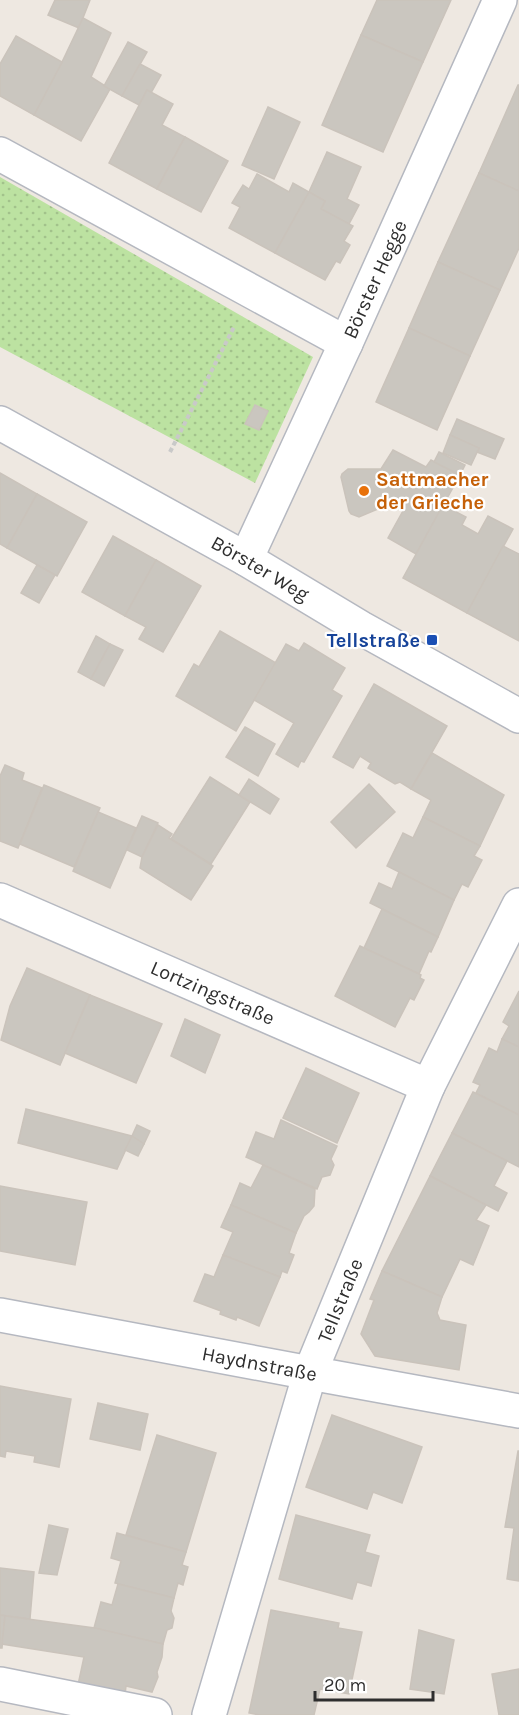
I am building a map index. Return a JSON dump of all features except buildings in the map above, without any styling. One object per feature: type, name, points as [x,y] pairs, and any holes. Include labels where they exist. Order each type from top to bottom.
[{"type":"street","name":"Börster Hegge","points":[[246,559],[500,0]]},
{"type":"street","points":[[0,154],[346,343]]},
{"type":"street","name":"Börster Weg","points":[[0,423],[246,559],[361,628],[519,716]]},
{"type":"street","name":"Lortzingstraße","points":[[0,900],[428,1086]]},
{"type":"street","name":"Tellstraße","points":[[209,1715],[310,1373],[428,1086],[519,904]]},
{"type":"street","name":"Haydnstraße","points":[[0,1315],[519,1411]]},
{"type":"street","points":[[0,1684],[155,1715]]},
{"type":"path","points":[[170,452],[252,292]]},
{"type":"green space","points":[[0,177],[313,357],[255,483],[0,347]]},
{"type":"place","name":"Sattmacher der Grieche","points":[[364,491]]},
{"type":"place","name":"Tellstraße","points":[[432,640]]}]
